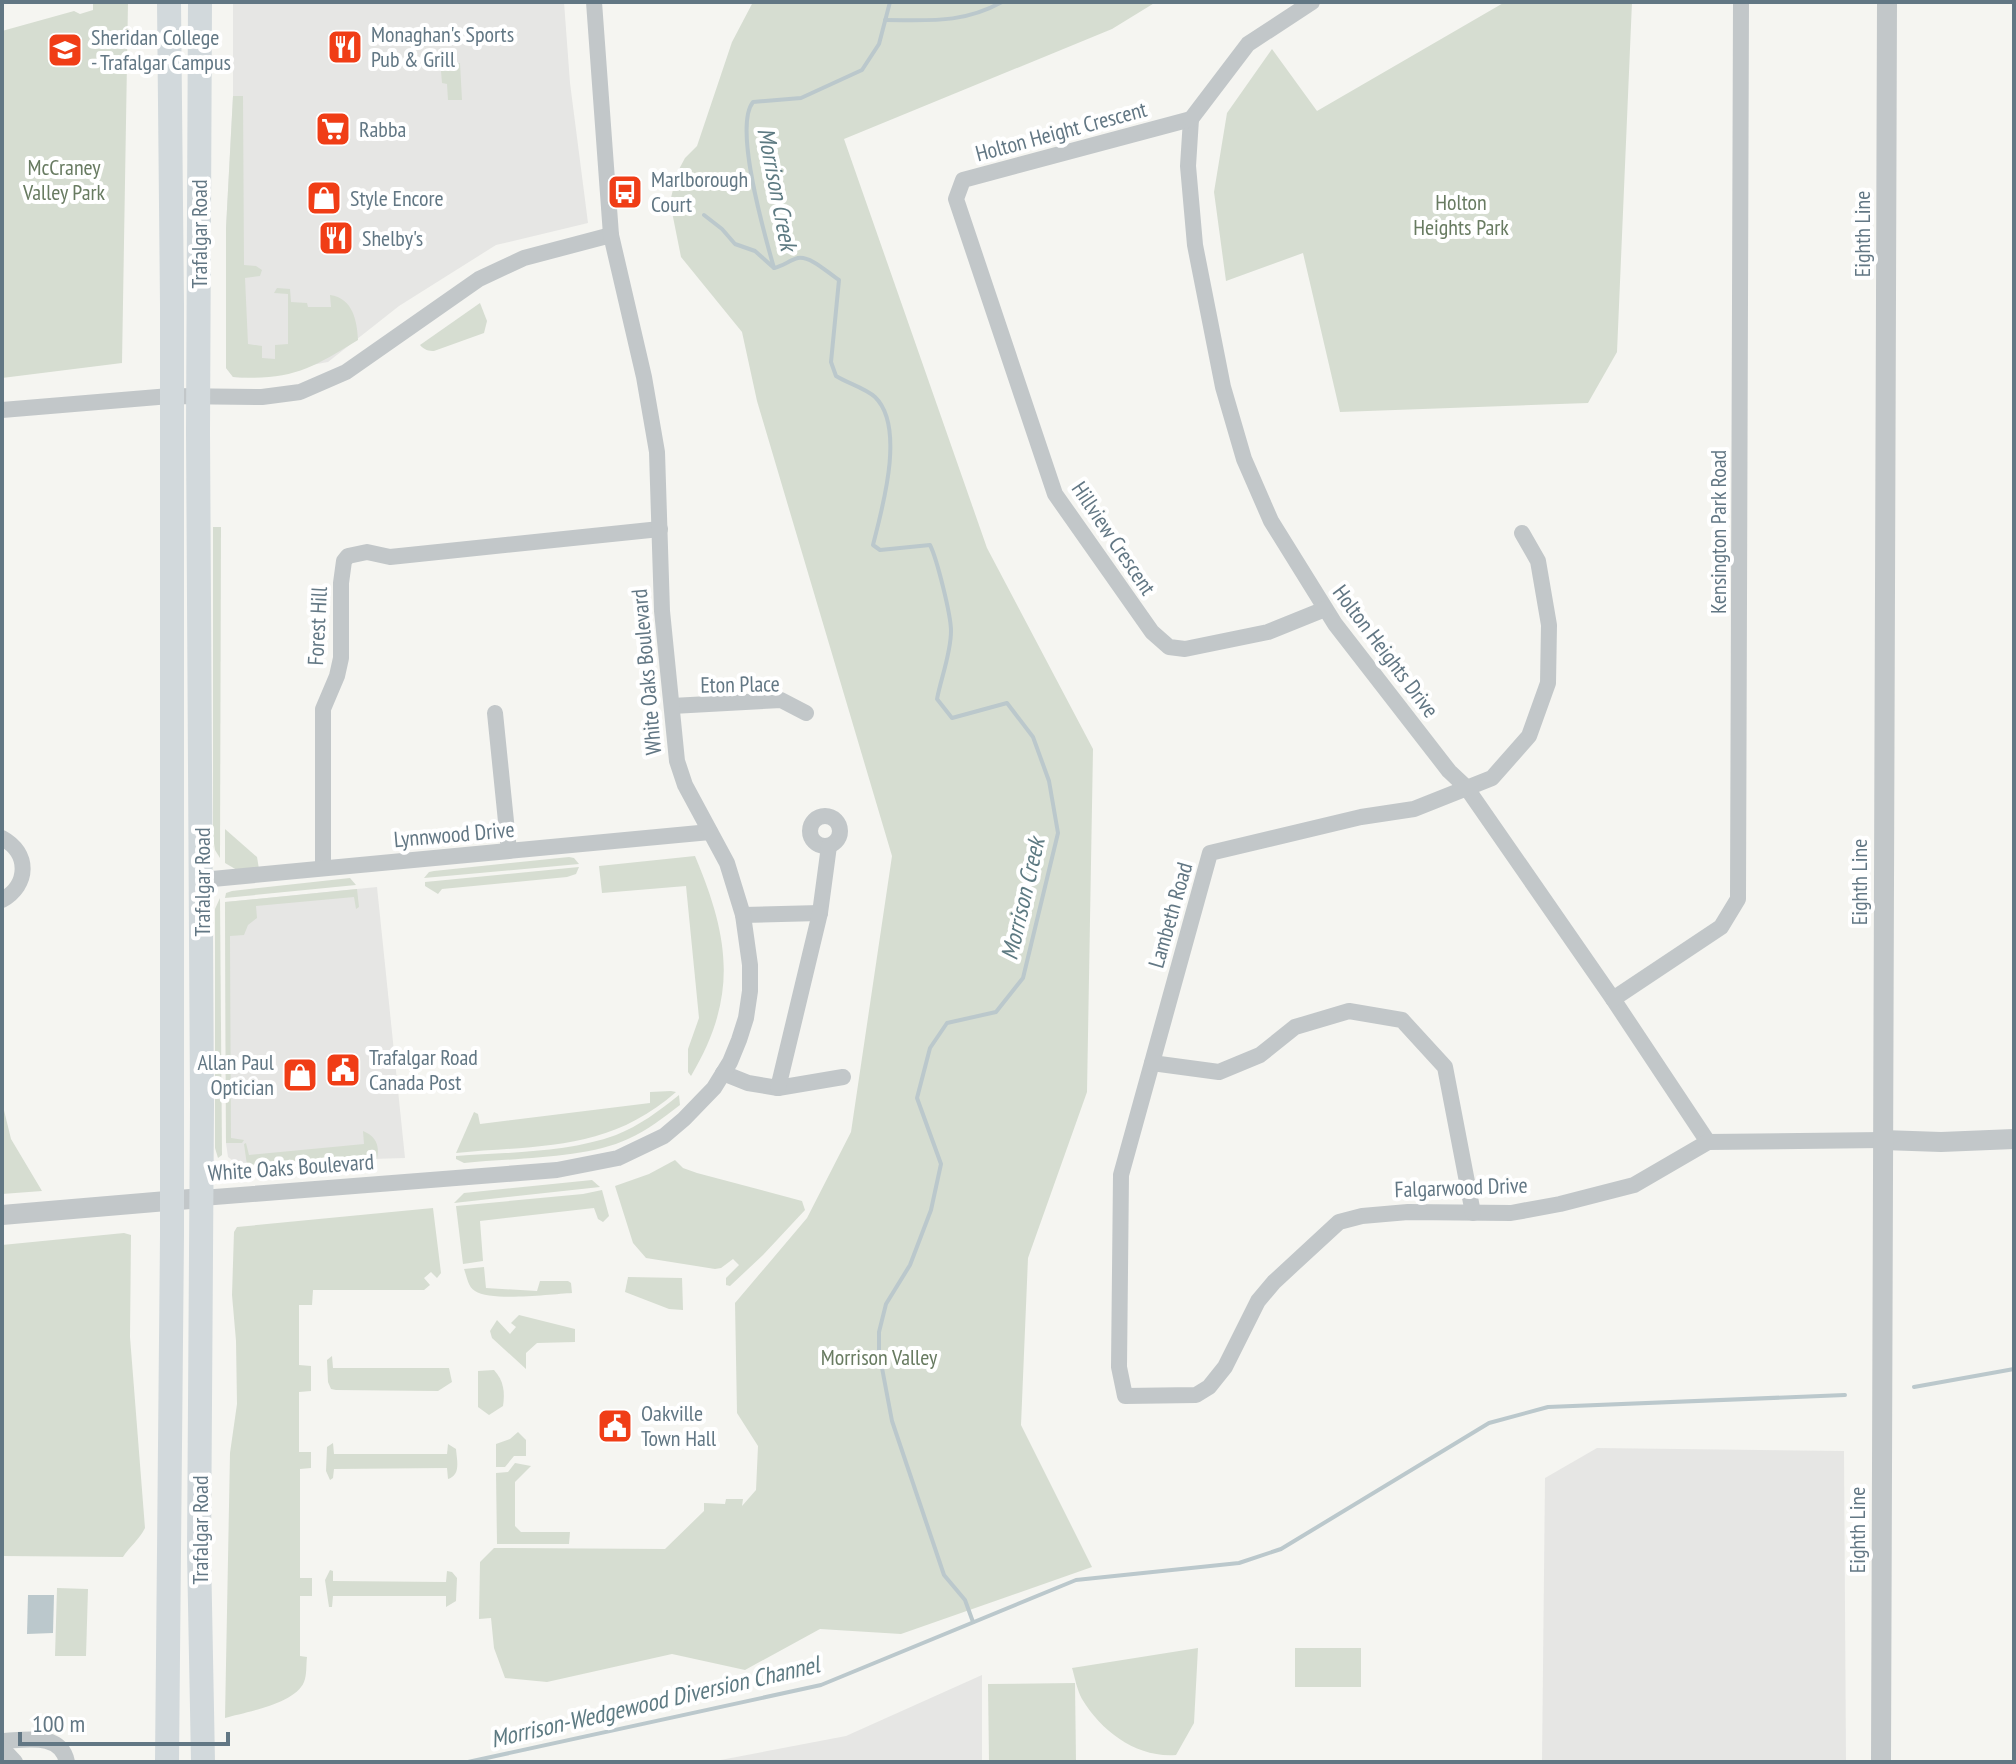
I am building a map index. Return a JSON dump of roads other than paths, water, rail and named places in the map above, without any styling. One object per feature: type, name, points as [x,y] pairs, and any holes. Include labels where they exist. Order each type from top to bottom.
[{"type":"main road","name":"Trafalgar Road","points":[[167,1762],[172,1201],[169,2]]},
{"type":"main road","name":"Trafalgar Road","points":[[200,2],[198,394],[202,1198],[199,1552],[203,1762]]},
{"type":"street","name":"White Oaks Boulevard","points":[[2,1215],[530,1172],[602,1162],[618,1158],[664,1136],[702,1102],[723,1073],[746,1018],[750,965],[743,915],[727,863],[685,785],[677,761],[662,611],[657,452],[644,377],[611,235],[594,2]]},
{"type":"street","points":[[1191,119],[1248,44],[1312,2]]},
{"type":"street","name":"Kensington Park Road","points":[[1613,999],[1721,927],[1738,899],[1741,2]]},
{"type":"street","name":"Eighth Line","points":[[1881,1762],[1887,2]]},
{"type":"street","name":"Holton Height Crescent","points":[[956,199],[963,180],[1191,119]]},
{"type":"street","name":"Holton Heights Drive","points":[[1191,119],[1188,166],[1192,220],[1223,387],[1244,459],[1271,521],[1325,609],[1439,758],[1466,787],[1708,1142]]},
{"type":"street","name":"Hillview Crescent","points":[[956,199],[1055,494],[1152,632],[1169,647],[1185,649],[1268,632],[1325,609]]},
{"type":"street","points":[[2,410],[198,394],[262,397],[300,392],[346,372],[490,273],[524,258],[611,235]]},
{"type":"street","name":"Forest Hill","points":[[323,868],[323,709],[341,658],[341,583],[344,561],[348,556],[367,552],[390,557],[660,529]]},
{"type":"street","name":"Lambeth Road","points":[[1125,1396],[1119,1367],[1121,1175],[1210,853],[1361,817],[1414,809],[1492,778],[1529,736],[1548,683],[1549,625],[1538,561],[1522,533]]},
{"type":"street","name":"Eton Place","points":[[672,706],[781,700],[806,713]]},
{"type":"street","points":[[495,713],[509,851]]},
{"type":"street","name":"Lynnwood Drive","points":[[202,880],[710,832]]},
{"type":"street","points":[[2,838],[18,851],[24,869],[19,885],[2,900]]},
{"type":"street","points":[[778,1088],[820,913],[829,846]]},
{"type":"street","points":[[743,915],[820,913]]},
{"type":"street","points":[[1152,1063],[1219,1072],[1260,1055],[1295,1027],[1349,1011],[1402,1020],[1445,1067],[1473,1213]]},
{"type":"street","points":[[723,1073],[748,1083],[778,1088],[843,1077]]},
{"type":"street","name":"Falgarwood Drive","points":[[1125,1396],[1196,1395],[1209,1387],[1225,1367],[1258,1301],[1274,1282],[1339,1222],[1378,1214],[1511,1213],[1634,1185],[1708,1142],[2014,1139]]},
{"type":"street","points":[[2,1741],[50,1741],[65,1752],[67,1762]]},
{"type":"street","points":[[2,1748],[15,1762]]},
{"type":"waterway","name":"Morrison Creek","points":[[890,2],[879,44],[862,70],[801,98],[753,102],[748,115],[748,157],[774,268],[803,258],[839,280],[831,362],[836,376],[875,397],[884,410],[889,428],[889,469],[873,545],[880,550],[930,545],[940,574],[951,639],[937,699],[952,718],[1007,703],[1033,737],[1049,781],[1058,833],[1023,978],[996,1012],[947,1023],[930,1048],[917,1098],[941,1164],[931,1210],[910,1265],[886,1304],[879,1332],[879,1352],[892,1421],[944,1575],[965,1600],[973,1622]]},
{"type":"waterway","points":[[885,20],[959,17],[1002,2]]},
{"type":"waterway","points":[[704,215],[735,244],[755,251],[774,268]]},
{"type":"waterway","name":"Morrison-Wedgewood Diversion Channel","points":[[1914,1387],[2014,1369]]},
{"type":"waterway","name":"Morrison-Wedgewood Diversion Channel","points":[[468,1762],[821,1685],[1076,1580],[1239,1563],[1281,1549],[1489,1423],[1548,1407],[1845,1395]]},
{"type":"place","name":"Monaghan's Sports Pub & Grill","points":[[345,47]]},
{"type":"place","name":"Sheridan College - Trafalgar Campus","points":[[65,50]]},
{"type":"place","name":"Rabba","points":[[333,129]]},
{"type":"place","name":"Marlborough Court","points":[[625,192]]},
{"type":"place","name":"Style Encore","points":[[324,198]]},
{"type":"place","name":"Shelby's","points":[[336,238]]},
{"type":"place","name":"Trafalgar Road Canada Post","points":[[343,1070]]},
{"type":"place","name":"Allan Paul Optician","points":[[300,1075]]},
{"type":"place","name":"Oakville Town Hall","points":[[615,1426]]},
{"type":"park label","name":"McCraney Valley Park","points":[[64,180]]},
{"type":"park label","name":"Holton Heights Park","points":[[1461,214]]},
{"type":"park label","name":"Morrison Valley","points":[[879,1357]]}]
